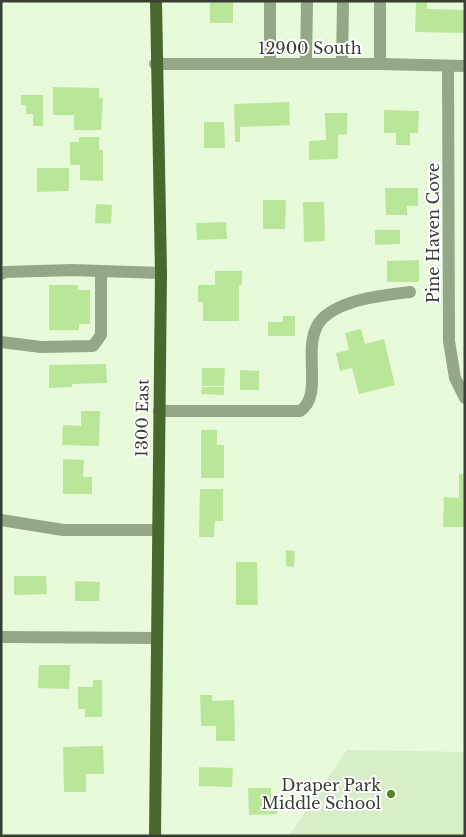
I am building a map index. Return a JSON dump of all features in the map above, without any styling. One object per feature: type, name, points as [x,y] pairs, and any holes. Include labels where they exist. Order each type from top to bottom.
[{"type":"main road","name":"1300 East","points":[[155,836],[156,530],[161,273],[155,64],[156,1]]},
{"type":"street","points":[[270,1],[270,64]]},
{"type":"street","points":[[306,64],[307,1]]},
{"type":"street","points":[[342,64],[343,1]]},
{"type":"street","points":[[380,1],[380,64]]},
{"type":"street","name":"12900 South","points":[[155,64],[465,66]]},
{"type":"street","name":"Pine Haven Cove","points":[[448,66],[449,341],[454,378],[465,398]]},
{"type":"street","points":[[1,274],[5,272],[102,271],[161,273]]},
{"type":"street","points":[[1,342],[41,347],[93,346],[101,335],[102,271]]},
{"type":"street","points":[[158,411],[300,411],[310,399],[313,339],[323,318],[351,303],[375,296],[410,292]]},
{"type":"street","points":[[1,520],[63,530],[156,530]]},
{"type":"street","points":[[1,636],[156,638]]},
{"type":"shaded area","name":"Draper Park Middle School","points":[[347,750],[465,752],[465,836],[289,836]]},
{"type":"building","points":[[210,1],[233,1],[233,23],[210,23]]},
{"type":"building","points":[[416,2],[427,2],[427,9],[465,10],[465,33],[415,32]]},
{"type":"building","points":[[53,87],[99,88],[99,98],[103,98],[101,130],[74,130],[74,115],[53,115]]},
{"type":"building","points":[[21,95],[43,95],[43,126],[33,126],[33,114],[26,114],[26,105],[21,105]]},
{"type":"building","points":[[289,102],[290,125],[240,127],[240,142],[235,142],[234,104]]},
{"type":"building","points":[[384,110],[419,111],[418,133],[410,133],[410,145],[396,145],[396,133],[384,133]]},
{"type":"building","points":[[325,113],[347,113],[347,134],[338,135],[338,159],[309,160],[309,141],[326,140]]},
{"type":"building","points":[[204,122],[224,122],[225,148],[204,148]]},
{"type":"building","points":[[79,137],[99,137],[99,150],[103,150],[103,181],[80,180],[80,165],[70,165],[70,142],[79,142]]},
{"type":"building","points":[[37,168],[69,168],[69,191],[37,192]]},
{"type":"building","points":[[385,188],[418,188],[418,206],[407,206],[407,215],[386,215]]},
{"type":"building","points":[[263,200],[286,200],[285,229],[263,229]]},
{"type":"building","points":[[303,202],[324,202],[325,241],[304,242]]},
{"type":"building","points":[[96,204],[112,205],[111,224],[95,223]]},
{"type":"building","points":[[226,222],[227,239],[197,240],[196,223]]},
{"type":"building","points":[[375,230],[400,230],[400,244],[375,245]]},
{"type":"building","points":[[419,260],[419,282],[387,282],[387,261]]},
{"type":"building","points":[[215,271],[242,271],[242,285],[239,285],[239,321],[203,321],[203,302],[198,302],[198,285],[215,285]]},
{"type":"building","points":[[49,285],[78,285],[78,290],[90,290],[90,324],[79,324],[79,330],[49,330]]},
{"type":"building","points":[[283,316],[295,316],[295,336],[268,336],[268,322],[283,322]]},
{"type":"building","points":[[361,329],[365,344],[384,339],[395,385],[359,394],[352,368],[340,371],[336,353],[349,350],[345,333]]},
{"type":"building","points":[[106,364],[107,383],[72,384],[72,387],[49,388],[49,365]]},
{"type":"building","points":[[202,368],[225,368],[224,386],[202,386]]},
{"type":"building","points":[[240,370],[259,371],[259,390],[240,390]]},
{"type":"building","points":[[202,387],[224,387],[224,395],[201,394]]},
{"type":"building","points":[[81,411],[100,411],[99,446],[62,445],[63,425],[81,426]]},
{"type":"building","points":[[201,430],[217,430],[217,445],[224,445],[224,478],[201,478]]},
{"type":"building","points":[[63,459],[84,460],[83,477],[92,477],[92,494],[63,494]]},
{"type":"building","points":[[459,474],[465,474],[465,527],[443,527],[444,497],[459,498]]},
{"type":"building","points":[[200,489],[223,489],[223,521],[215,521],[214,537],[199,537]]},
{"type":"building","points":[[286,550],[295,551],[294,567],[286,566]]},
{"type":"building","points":[[236,562],[257,562],[258,605],[236,605]]},
{"type":"building","points":[[14,576],[46,576],[47,594],[14,595]]},
{"type":"building","points":[[75,581],[100,582],[99,601],[75,601]]},
{"type":"building","points":[[39,665],[70,665],[69,689],[38,688]]},
{"type":"building","points":[[93,680],[102,680],[102,717],[85,717],[85,709],[78,709],[78,687],[93,687]]},
{"type":"building","points":[[200,695],[212,695],[212,701],[234,700],[235,741],[216,741],[216,726],[201,726]]},
{"type":"building","points":[[103,746],[104,774],[86,774],[86,792],[64,792],[63,747]]},
{"type":"building","points":[[199,767],[233,768],[232,787],[199,786]]},
{"type":"building","points":[[248,788],[271,788],[271,804],[276,804],[277,814],[249,815]]},
{"type":"place","name":"Draper Park Middle School","points":[[391,794]]}]
